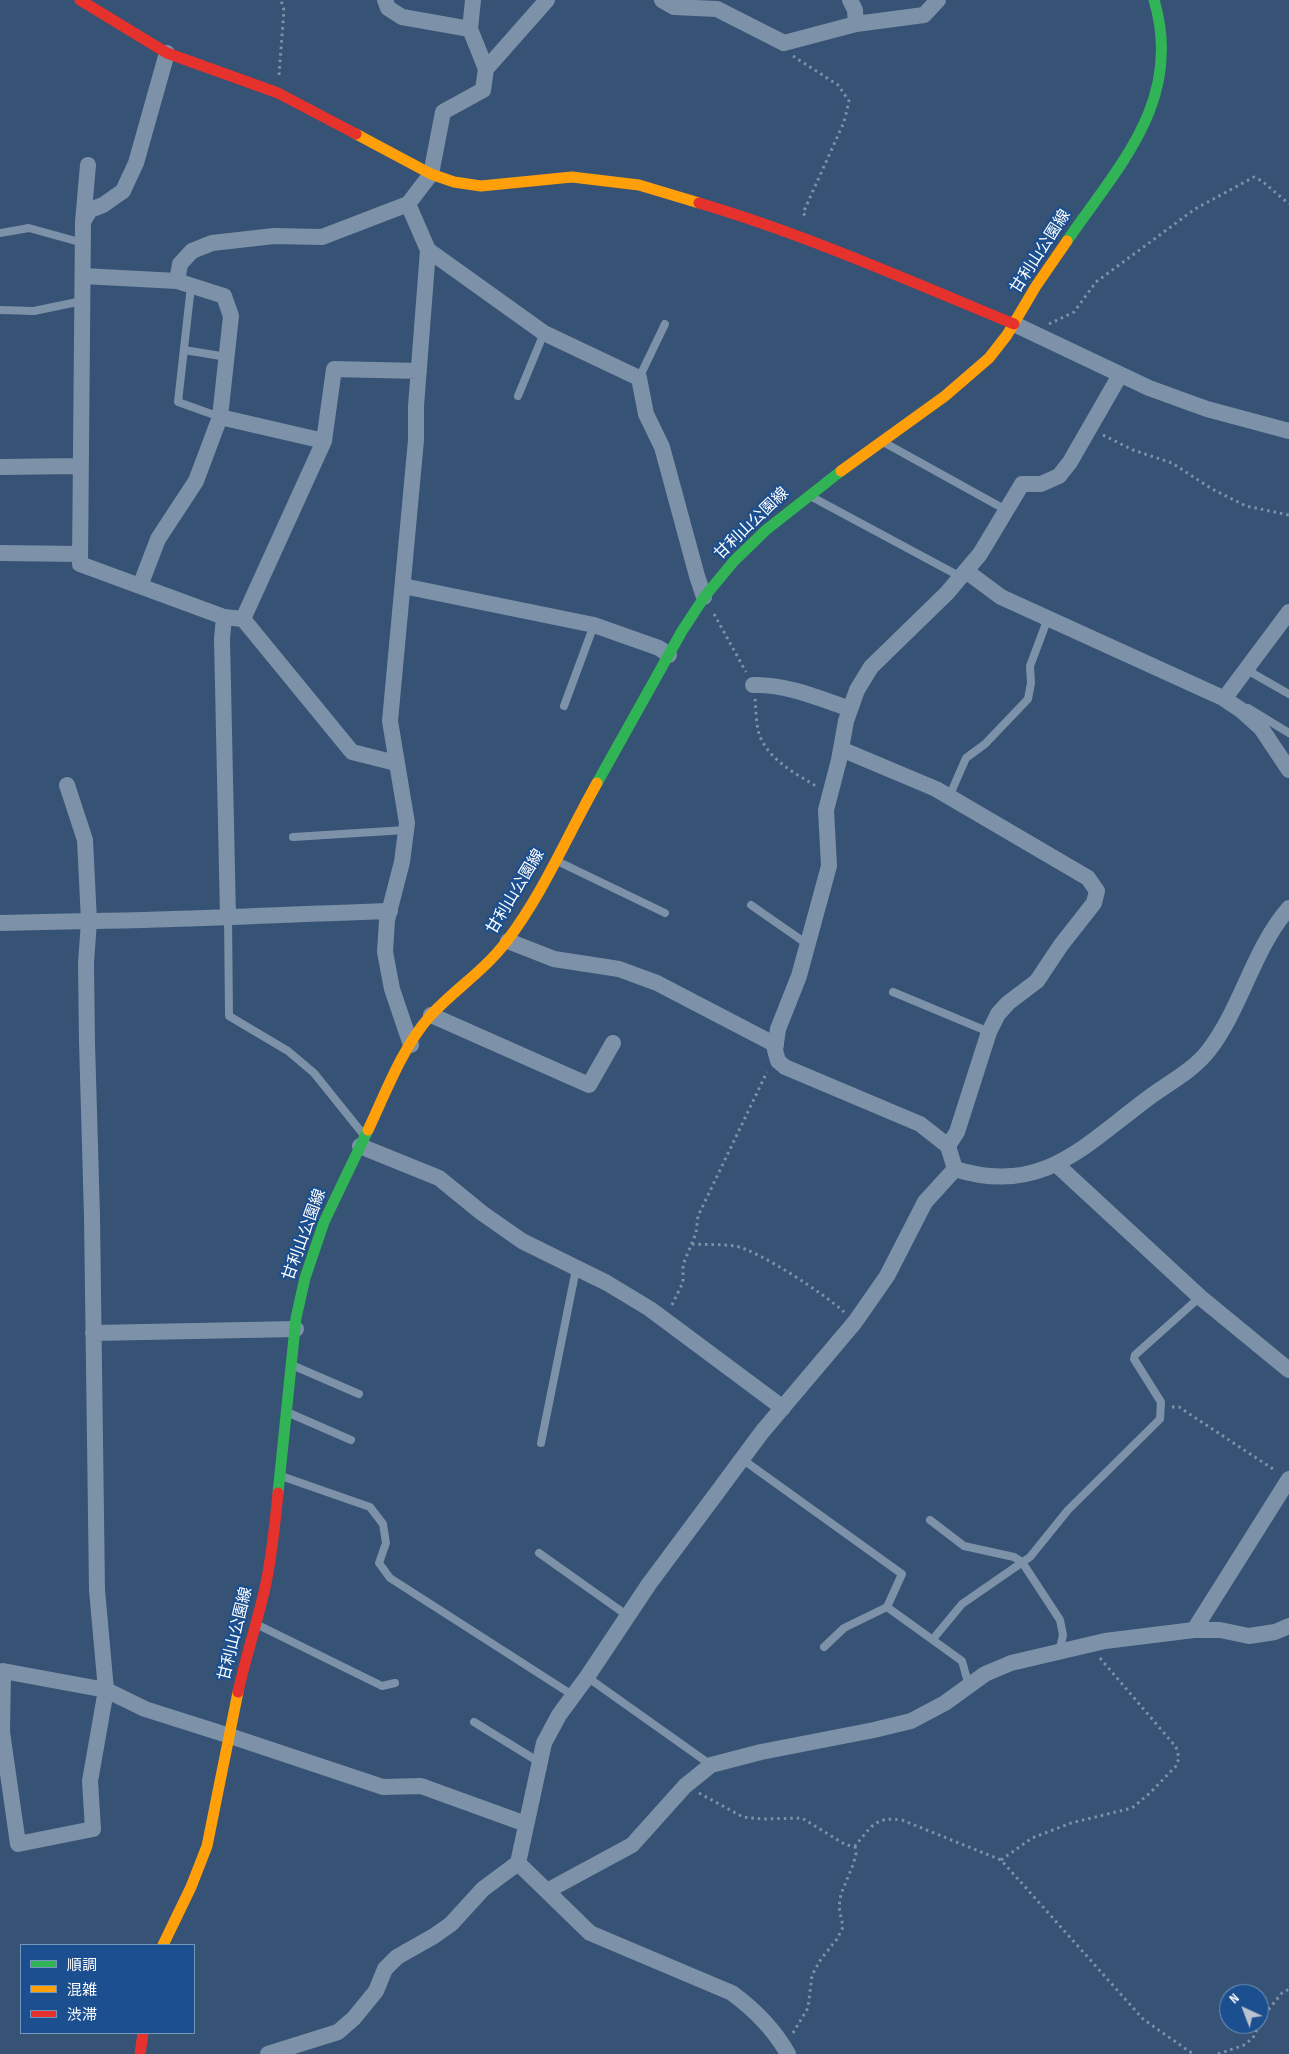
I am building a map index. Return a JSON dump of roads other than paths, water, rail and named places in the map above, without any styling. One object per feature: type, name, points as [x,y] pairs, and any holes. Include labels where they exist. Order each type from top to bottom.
[{"type":"main road","points":[[80,0],[97,5],[168,53],[278,93],[431,174],[454,182],[481,186],[572,177],[639,185],[739,215],[832,249],[1014,324]]},
{"type":"main road","name":"甘利山公園線","points":[[163,1944],[191,1887],[206,1846],[245,1659],[265,1588],[272,1549],[298,1308],[312,1255],[334,1200],[400,1062],[431,1015],[508,941],[530,907],[669,655],[704,597],[740,554],[808,494],[883,442],[981,366],[998,348],[1041,279],[1144,128],[1155,97],[1162,64],[1161,37],[1157,7],[1154,0]]},
{"type":"main road","points":[[140,2054],[143,2034]]},
{"type":"street","points":[[385,0],[388,8],[402,17],[470,29]]},
{"type":"street","points":[[184,284],[180,264],[192,251],[212,243],[274,236],[322,237],[408,204],[431,174],[443,112],[483,90],[486,69],[470,29],[473,0]]},
{"type":"street","points":[[486,69],[547,0]]},
{"type":"street","points":[[662,0],[674,7],[718,5],[784,43],[856,24],[924,15],[938,0]]},
{"type":"street","points":[[850,0],[856,10],[856,24]]},
{"type":"street","points":[[83,222],[90,210],[103,205],[116,196],[126,184],[136,163],[168,53]]},
{"type":"street","points":[[88,165],[83,222],[80,564],[224,616],[242,619],[352,752],[396,764]]},
{"type":"street","points":[[408,204],[428,250],[416,440],[390,721],[396,764],[408,823],[402,862],[387,920],[385,952],[392,989],[411,1045]]},
{"type":"street","points":[[428,250],[544,333],[639,378],[646,414],[662,447],[704,597]]},
{"type":"street","points":[[83,276],[184,284],[224,296],[231,316],[220,417],[196,481],[158,539],[140,586]]},
{"type":"street","points":[[1014,324],[1120,375],[1207,409],[1289,431]]},
{"type":"street","points":[[242,619],[324,441],[334,369],[419,371]]},
{"type":"street","points":[[777,1053],[778,1029],[799,976],[829,866],[826,810],[846,721],[857,690],[870,667],[947,593],[980,554],[1022,484],[1041,484],[1059,476],[1070,462],[1120,375]]},
{"type":"street","points":[[220,417],[324,441]]},
{"type":"street","points":[[0,467],[81,466]]},
{"type":"street","points":[[0,553],[80,554]]},
{"type":"street","points":[[963,574],[1001,597],[1225,696],[1261,728],[1289,770]]},
{"type":"street","points":[[403,586],[594,625],[659,648],[669,655]]},
{"type":"street","points":[[1225,696],[1247,670],[1289,612]]},
{"type":"street","points":[[224,616],[222,649],[228,917]]},
{"type":"street","points":[[753,685],[769,685],[819,698],[850,709]]},
{"type":"street","points":[[841,749],[936,789],[1088,878],[1097,891],[1094,903],[1061,945],[1037,982],[1008,1003],[998,1014],[989,1032],[956,1132],[948,1146]]},
{"type":"street","points":[[68,785],[85,840],[89,921],[86,963],[97,1590],[106,1690],[90,1781],[93,1829],[18,1844],[2,1732],[3,1671],[106,1690],[145,1709],[383,1787],[421,1786],[526,1824]]},
{"type":"street","points":[[955,1169],[975,1176],[1015,1178],[1043,1171],[1069,1158],[1171,1081],[1191,1070],[1209,1050],[1226,1025],[1264,945],[1289,908]]},
{"type":"street","points":[[0,923],[187,920],[390,911]]},
{"type":"street","points":[[508,941],[554,959],[619,969],[657,983],[777,1053],[785,1067],[920,1124],[948,1146],[955,1169]]},
{"type":"street","points":[[431,1015],[589,1085],[613,1044]]},
{"type":"street","points":[[362,1141],[438,1178],[482,1213],[522,1241],[606,1283],[665,1319],[783,1408]]},
{"type":"street","points":[[1056,1164],[1200,1297],[1289,1370]]},
{"type":"street","points":[[268,2054],[338,2032],[354,2018],[376,1991],[385,1969],[397,1956],[434,1936],[451,1924],[483,1889],[518,1863],[544,1743],[559,1715],[588,1677],[649,1584],[742,1459],[855,1322],[887,1276],[925,1202],[955,1169]]},
{"type":"street","points":[[93,1333],[296,1329]]},
{"type":"street","points":[[1194,1630],[1289,1479]]},
{"type":"street","points":[[547,1891],[632,1845],[685,1786],[711,1764],[911,1721],[946,1703],[985,1674],[1011,1664],[1092,1644],[1194,1630],[1220,1630],[1249,1636],[1275,1632],[1289,1626]]},
{"type":"street","points":[[518,1863],[590,1933],[732,1993],[752,2008],[769,2026],[785,2050]]},
{"type":"lane","points":[[0,233],[29,228],[83,243]]},
{"type":"lane","points":[[184,284],[184,350],[178,402],[220,417]]},
{"type":"lane","points":[[0,310],[34,311],[82,301]]},
{"type":"lane","points":[[639,378],[665,324]]},
{"type":"lane","points":[[518,396],[544,333]]},
{"type":"lane","points":[[184,350],[226,357]]},
{"type":"lane","points":[[883,442],[1007,510]]},
{"type":"lane","points":[[808,494],[963,574]]},
{"type":"lane","points":[[949,797],[966,758],[986,744],[1028,699],[1031,683],[1030,666],[1048,618]]},
{"type":"lane","points":[[564,706],[594,625]]},
{"type":"lane","points":[[1247,670],[1289,694]]},
{"type":"lane","points":[[1225,696],[1289,733]]},
{"type":"lane","points":[[293,837],[406,830]]},
{"type":"lane","points":[[555,860],[666,913]]},
{"type":"lane","points":[[751,905],[807,944]]},
{"type":"lane","points":[[228,917],[229,1016],[288,1051],[314,1073],[362,1141]]},
{"type":"lane","points":[[893,992],[989,1032]]},
{"type":"lane","points":[[542,1443],[576,1269]]},
{"type":"lane","points":[[933,1639],[962,1604],[1030,1557],[1068,1510],[1160,1419],[1161,1402],[1134,1359],[1135,1355],[1200,1297]]},
{"type":"lane","points":[[292,1365],[359,1394]]},
{"type":"lane","points":[[286,1412],[351,1440]]},
{"type":"lane","points":[[742,1459],[902,1574],[887,1607],[844,1628],[824,1647]]},
{"type":"lane","points":[[279,1475],[370,1507],[383,1524],[386,1543],[379,1563],[390,1578],[574,1696]]},
{"type":"lane","points":[[930,1520],[964,1546],[1014,1557],[1022,1562],[1060,1620],[1063,1635],[1059,1652]]},
{"type":"lane","points":[[539,1553],[628,1616]]},
{"type":"lane","points":[[887,1607],[962,1661],[966,1669],[968,1686]]},
{"type":"lane","points":[[255,1623],[382,1686],[395,1683]]},
{"type":"lane","points":[[588,1677],[711,1764]]},
{"type":"lane","points":[[474,1722],[539,1762]]}]
